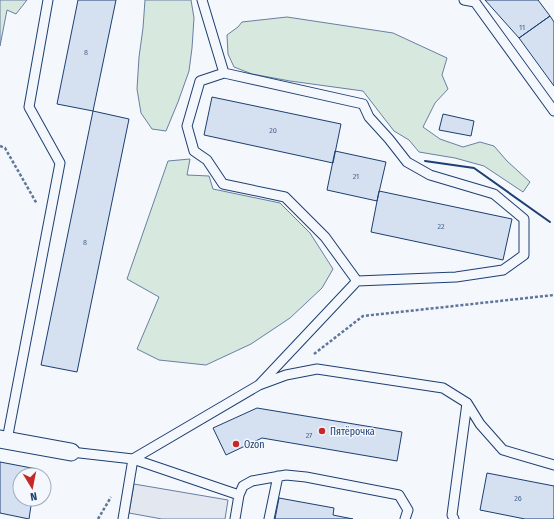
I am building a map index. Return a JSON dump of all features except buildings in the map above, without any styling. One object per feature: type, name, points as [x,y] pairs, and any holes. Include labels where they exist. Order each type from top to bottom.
[{"type":"street","points":[[3,439],[71,452]]},
{"type":"lane","points":[[3,439],[60,163],[28,106],[48,0]]},
{"type":"lane","points":[[202,0],[224,73]]},
{"type":"lane","points":[[464,0],[475,2],[554,111]]},
{"type":"lane","points":[[259,385],[357,281],[456,277],[504,270],[524,255],[524,219],[494,194],[430,175],[407,162],[369,117],[363,104],[224,73],[200,81],[187,126],[194,151],[207,160],[223,184],[285,197],[325,237],[357,281]]},
{"type":"lane","points":[[133,459],[259,385],[286,375],[317,369],[443,388],[467,403],[480,424],[503,450],[554,465]]},
{"type":"lane","points":[[454,519],[452,515],[467,403]]},
{"type":"lane","points":[[71,452],[133,459],[239,495]]},
{"type":"lane","points":[[123,519],[133,459]]},
{"type":"lane","points":[[235,519],[242,486],[252,481],[286,475],[306,477],[399,495],[408,510],[406,519]]},
{"type":"lane","points":[[269,519],[278,476]]},
{"type":"path","points":[[0,146],[5,148],[48,223]]},
{"type":"path","points":[[310,357],[363,316],[554,295]]},
{"type":"shaded area","points":[[0,0],[27,0],[16,14],[7,10],[0,46]]},
{"type":"shaded area","points":[[145,0],[191,0],[194,18],[189,71],[166,131],[152,129],[141,113],[137,89]]},
{"type":"shaded area","points":[[287,17],[393,33],[447,58],[442,75],[448,89],[435,103],[423,127],[440,139],[463,147],[480,142],[494,146],[507,161],[530,182],[523,192],[484,166],[455,158],[419,152],[409,140],[394,131],[363,91],[252,74],[234,67],[228,54],[227,35],[242,22]]},
{"type":"shaded area","points":[[190,159],[187,175],[209,176],[213,189],[280,203],[310,233],[333,269],[322,288],[290,318],[251,344],[206,365],[159,360],[137,349],[159,297],[127,279],[168,161]]},
{"type":"shaded area","points":[[134,484],[228,500],[225,519],[162,519],[129,513]]},
{"type":"wall","points":[[425,161],[474,168],[550,222]]},
{"type":"place","name":"Пятёрочка","points":[[322,431]]},
{"type":"place","name":"Ozon","points":[[236,444]]}]
